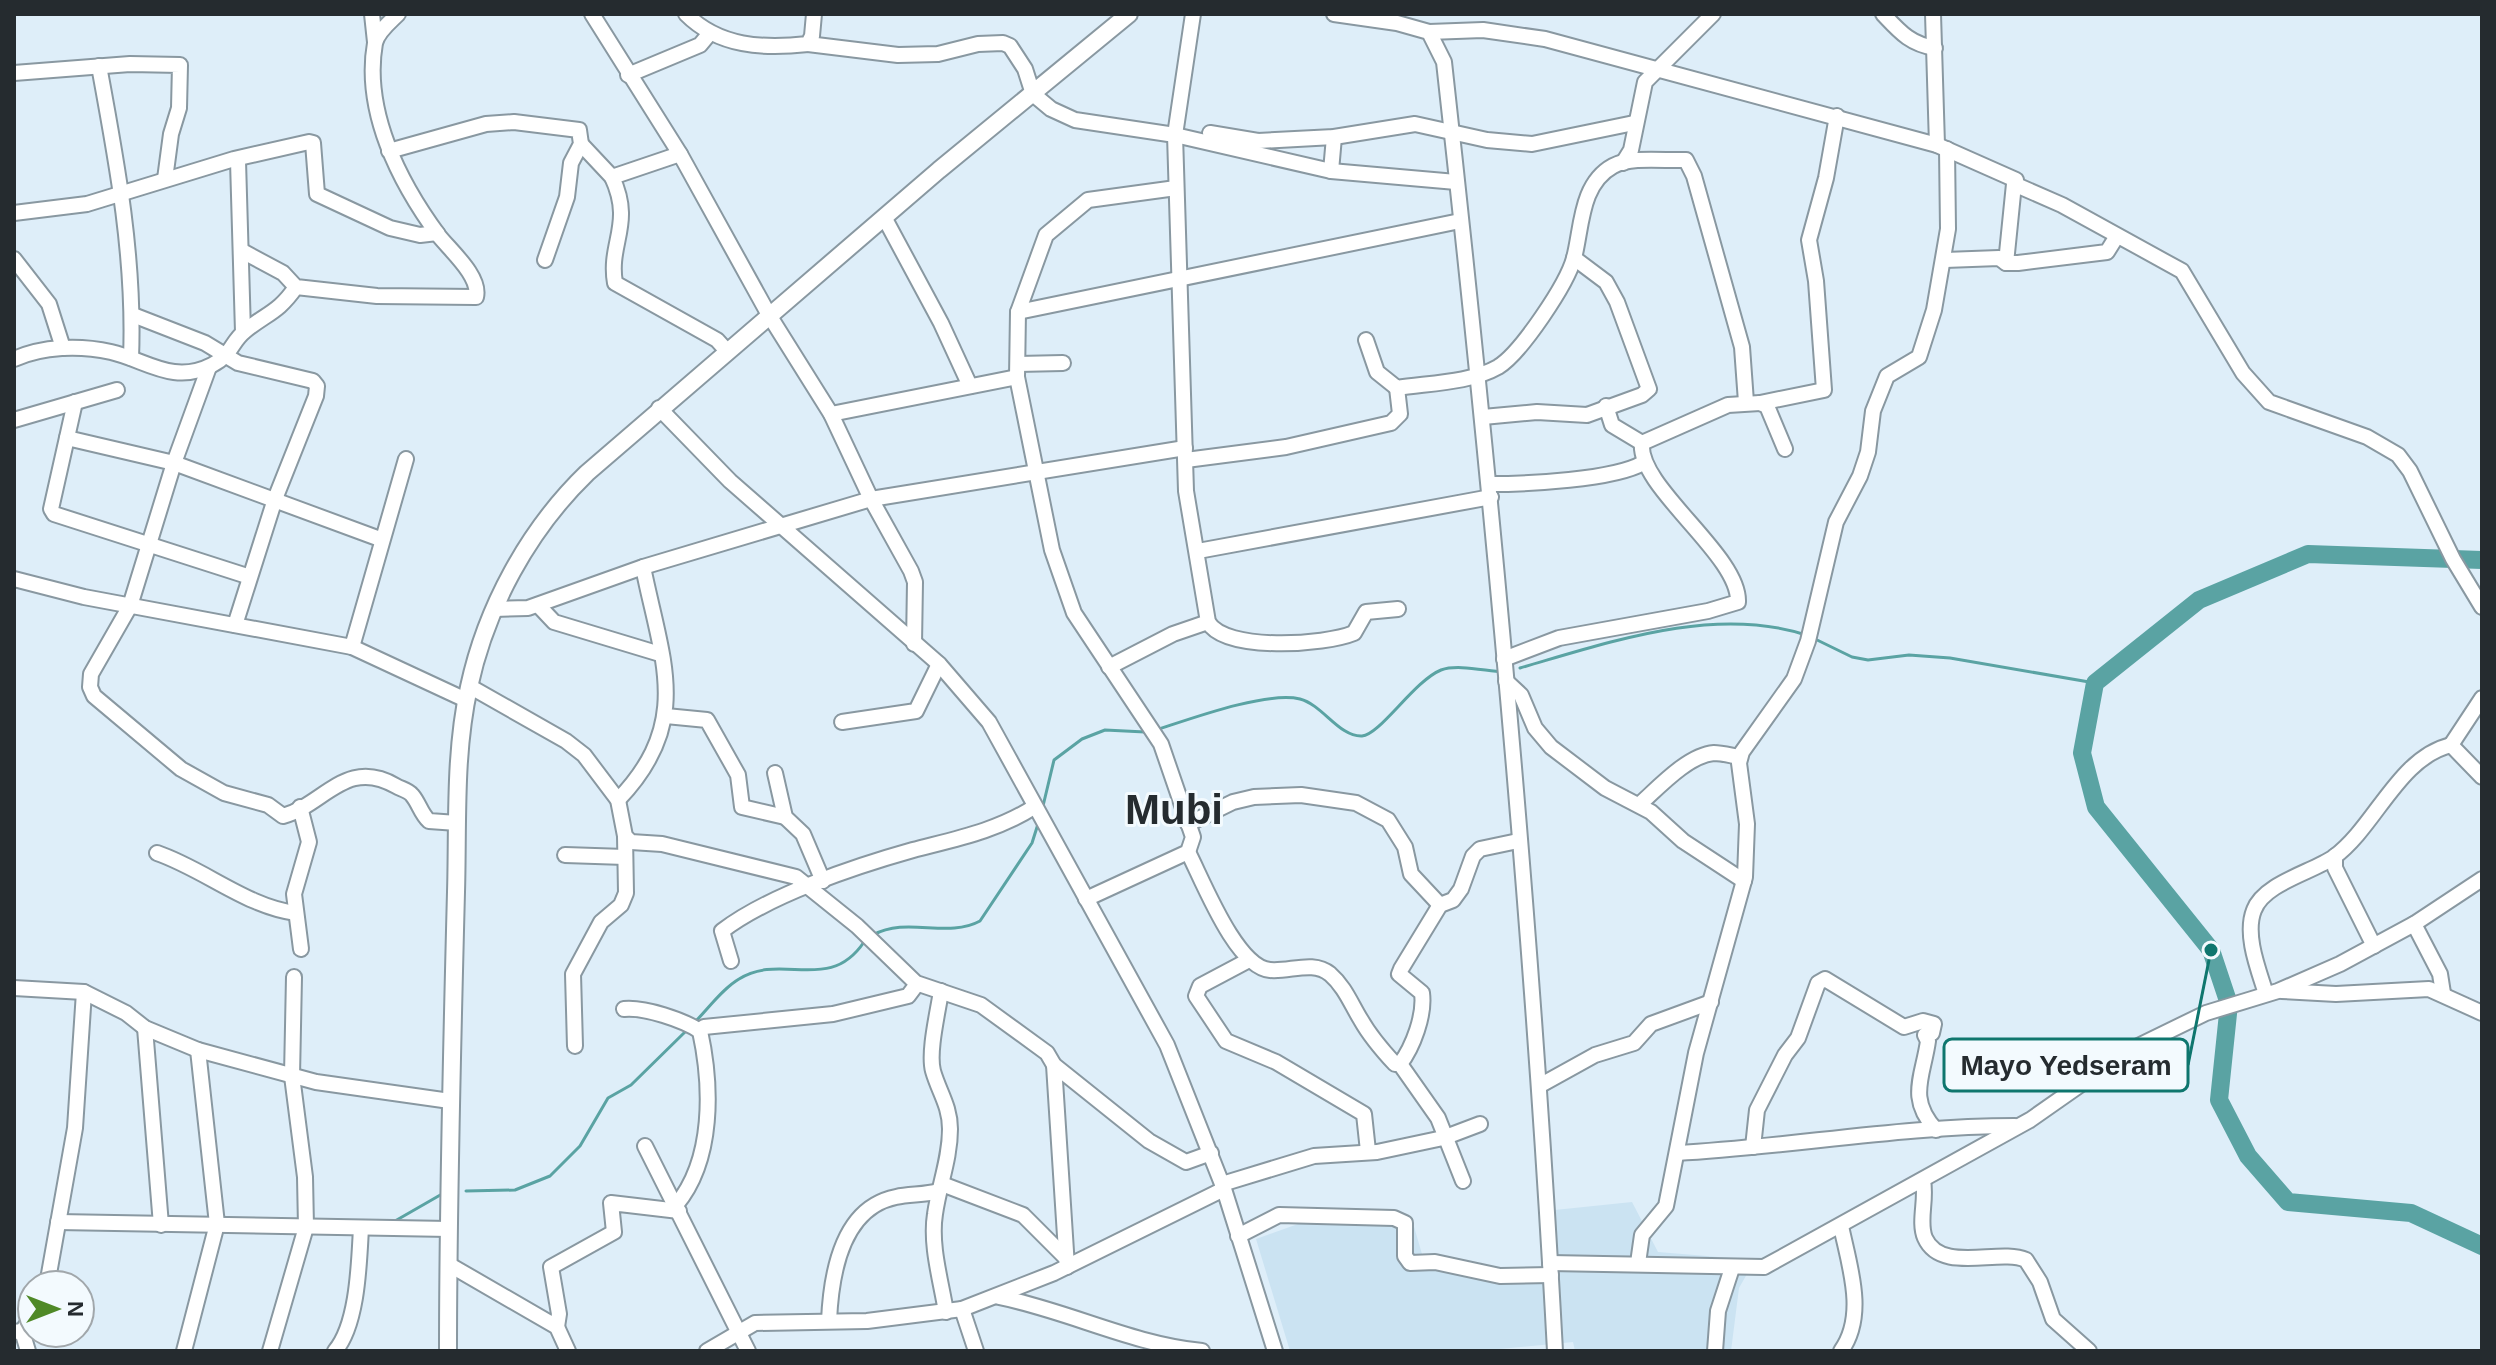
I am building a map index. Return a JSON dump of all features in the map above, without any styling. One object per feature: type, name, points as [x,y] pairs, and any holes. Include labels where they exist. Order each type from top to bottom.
[{"type":"main road","points":[[448,1351],[457,823],[468,693],[494,609],[524,551],[565,494],[659,408],[1129,14]]},
{"type":"street","points":[[372,14],[376,58]]},
{"type":"street","points":[[242,251],[283,273],[296,287],[377,296],[476,297],[477,291],[469,273],[437,233],[389,151],[373,83],[375,41],[398,14]]},
{"type":"street","points":[[592,14],[680,154],[769,315],[831,414],[915,582],[914,644]]},
{"type":"street","points":[[686,14],[710,33],[733,42],[760,46],[808,44],[898,55],[938,54],[967,46],[1003,43],[1025,69],[1033,94],[1051,109],[1075,120],[1175,135],[1331,171],[1456,182]]},
{"type":"street","points":[[808,44],[814,14]]},
{"type":"street","points":[[1193,14],[1175,135],[1176,188],[1186,491],[1208,622],[1213,631],[1229,638],[1316,643],[1354,633],[1366,612],[1398,609]]},
{"type":"street","points":[[1334,14],[1397,23],[1429,32],[1483,30],[1545,39],[1942,147],[2016,180],[2006,263]]},
{"type":"street","points":[[1483,30],[1488,14]]},
{"type":"street","points":[[1623,163],[1631,150],[1634,123],[1645,82],[1713,14]]},
{"type":"street","points":[[1883,14],[1907,39],[1935,48]]},
{"type":"street","points":[[1638,1263],[1642,1235],[1666,1206],[1696,1053],[1744,881],[1747,824],[1740,757],[1794,679],[1808,641],[1836,522],[1868,452],[1873,411],[1879,393],[1887,376],[1919,357],[1945,260],[1942,147],[1933,14]]},
{"type":"street","points":[[1429,32],[1444,62],[1491,490],[1539,1086],[1555,1351]]},
{"type":"street","points":[[628,75],[700,45],[710,33]]},
{"type":"street","points":[[14,73],[99,66],[180,65],[179,108],[171,134],[165,179]]},
{"type":"street","points":[[99,66],[123,191],[133,315],[131,358]]},
{"type":"street","points":[[1642,443],[1728,405],[1825,388],[1809,240],[1826,178],[1837,116]]},
{"type":"street","points":[[389,151],[451,131],[514,122],[575,128],[582,135],[581,144],[571,163],[567,197],[545,260]]},
{"type":"street","points":[[1210,133],[1258,141],[1334,137],[1415,124],[1487,140],[1532,144],[1634,123]]},
{"type":"street","points":[[1331,171],[1334,137]]},
{"type":"street","points":[[14,213],[87,204],[279,148],[313,143],[317,194],[390,228],[420,235],[437,233]]},
{"type":"street","points":[[581,144],[612,177],[622,204],[623,220],[615,283],[689,328],[717,340],[727,351]]},
{"type":"street","points":[[612,177],[680,154]]},
{"type":"street","points":[[238,161],[243,332]]},
{"type":"street","points":[[1397,388],[1478,375],[1501,366],[1553,303],[1574,258],[1583,208],[1596,182],[1612,166],[1623,163],[1690,163],[1742,347],[1753,403]]},
{"type":"street","points":[[2014,184],[2062,205],[2182,271],[2243,373],[2269,402],[2367,437],[2398,455],[2410,471],[2453,559],[2482,607]]},
{"type":"street","points":[[1176,188],[1088,200],[1058,223],[1046,235],[1018,312],[1017,371],[1052,550],[1074,613],[1161,744],[1193,837],[1188,852],[1225,926],[1249,960],[1269,970],[1310,967],[1327,971],[1342,985],[1378,1046],[1395,1064],[1400,1064],[1448,1135],[1463,1181]]},
{"type":"street","points":[[884,217],[941,323],[970,386]]},
{"type":"street","points":[[1018,312],[1460,221]]},
{"type":"street","points":[[1945,260],[1999,258],[2006,263],[2107,252],[2117,236]]},
{"type":"street","points":[[1483,417],[1537,412],[1587,415],[1642,395],[1649,389],[1617,302],[1606,282],[1574,258]]},
{"type":"street","points":[[14,259],[49,304],[63,348]]},
{"type":"street","points":[[14,359],[63,348],[102,351],[160,370],[191,371],[209,367],[229,355],[243,332],[268,318],[296,287]]},
{"type":"street","points":[[133,315],[229,355],[252,368],[313,381],[317,386],[316,396],[247,576],[235,625]]},
{"type":"street","points":[[494,609],[538,605],[643,567],[871,499],[1037,471],[1186,454],[1286,447],[1391,423],[1400,414],[1397,388],[1377,372],[1366,340]]},
{"type":"street","points":[[831,414],[970,386],[1017,371],[1063,363]]},
{"type":"street","points":[[209,367],[147,544],[130,606],[91,674],[90,687],[101,705],[202,782],[224,793],[268,805],[283,816],[349,779],[385,779],[410,792],[429,821],[457,823]]},
{"type":"street","points":[[14,420],[117,390]]},
{"type":"street","points":[[75,402],[51,509],[54,514],[247,576]]},
{"type":"street","points":[[1753,403],[1767,406],[1785,449]]},
{"type":"street","points":[[1606,406],[1612,425],[1642,443]]},
{"type":"street","points":[[659,408],[730,481],[939,664],[989,722],[1167,1045],[1223,1186],[1275,1351]]},
{"type":"street","points":[[67,438],[174,463],[380,539]]},
{"type":"street","points":[[1504,659],[1559,638],[1708,611],[1738,602],[1735,586],[1718,558],[1643,463],[1642,443]]},
{"type":"street","points":[[352,647],[380,539],[406,459]]},
{"type":"street","points":[[1198,551],[1491,490],[1627,470],[1643,463]]},
{"type":"street","points":[[618,800],[651,760],[666,716],[667,687],[643,567]]},
{"type":"street","points":[[14,579],[130,606],[352,647],[468,693],[566,741],[584,755],[618,800],[625,836],[628,882],[621,905],[601,922],[573,974],[575,1046]]},
{"type":"street","points":[[538,605],[554,622],[660,654]]},
{"type":"street","points":[[1109,667],[1173,634],[1208,622]]},
{"type":"street","points":[[842,722],[916,711],[939,664]]},
{"type":"street","points":[[1506,681],[1521,695],[1535,728],[1551,747],[1605,788],[1640,804],[1683,841],[1744,881]]},
{"type":"street","points":[[2272,993],[2254,955],[2253,911],[2260,901],[2286,881],[2335,856],[2366,828],[2428,753],[2451,745],[2482,698]]},
{"type":"street","points":[[666,716],[707,720],[738,775],[742,807],[785,817],[803,834],[817,884]]},
{"type":"street","points":[[2451,745],[2482,777]]},
{"type":"street","points":[[1640,804],[1660,784],[1698,758],[1714,753],[1740,757]]},
{"type":"street","points":[[775,773],[785,817]]},
{"type":"street","points":[[1188,824],[1233,802],[1254,797],[1301,795],[1356,803],[1388,820],[1405,847],[1411,874],[1440,905]]},
{"type":"street","points":[[300,807],[309,842],[294,894],[301,949]]},
{"type":"street","points":[[731,961],[722,931],[817,884],[894,856],[961,839],[1018,817],[1034,807]]},
{"type":"street","points":[[625,836],[631,842],[662,844],[726,863],[776,871],[817,884],[917,984],[981,1005],[1036,1044],[1054,1065],[1173,1155],[1194,1163],[1211,1153]]},
{"type":"street","points":[[1400,1064],[1411,1043],[1424,1003],[1422,993],[1399,974],[1440,905],[1453,900],[1461,889],[1473,856],[1480,849],[1518,841]]},
{"type":"street","points":[[1086,899],[1188,852]]},
{"type":"street","points":[[157,853],[199,869],[267,907],[296,913]]},
{"type":"street","points":[[565,855],[625,857]]},
{"type":"street","points":[[2335,856],[2335,868],[2374,946]]},
{"type":"street","points":[[1238,1236],[1279,1215],[1394,1218],[1405,1223],[1405,1256],[1410,1263],[1435,1262],[1500,1276],[1638,1263],[1764,1267],[1923,1181],[2066,1097],[2130,1050],[2206,1013],[2272,993],[2374,946],[2482,879]]},
{"type":"street","points":[[2414,924],[2440,974],[2443,993]]},
{"type":"street","points":[[1249,960],[1200,986],[1196,996],[1203,1010],[1226,1041],[1276,1062],[1354,1105],[1364,1114],[1368,1151]]},
{"type":"street","points":[[270,1351],[306,1227],[305,1177],[292,1076],[294,977]]},
{"type":"street","points":[[1753,1147],[1757,1110],[1785,1055],[1798,1038],[1818,983],[1825,979],[1904,1027],[1923,1021],[1934,1024],[1932,1033],[1925,1035],[1927,1049],[1918,1091],[1928,1121],[1936,1130]]},
{"type":"street","points":[[624,1009],[636,1008],[694,1027],[764,1023],[833,1014],[908,996],[917,984]]},
{"type":"street","points":[[14,988],[84,992],[126,1013],[145,1028],[198,1050],[292,1076],[450,1101]]},
{"type":"street","points":[[2272,993],[2336,994],[2429,989],[2482,1013]]},
{"type":"street","points":[[941,991],[932,1058],[933,1071],[948,1103],[950,1128],[934,1238],[946,1312]]},
{"type":"street","points":[[50,1269],[75,1128],[84,992]]},
{"type":"street","points":[[1539,1086],[1595,1055],[1634,1043],[1651,1024],[1711,1002]]},
{"type":"street","points":[[678,1208],[701,1165],[707,1077],[694,1027]]},
{"type":"street","points":[[145,1028],[161,1225]]},
{"type":"street","points":[[184,1351],[217,1224],[198,1050]]},
{"type":"street","points":[[1054,1065],[1067,1262]]},
{"type":"street","points":[[707,1351],[741,1331],[768,1321],[867,1321],[962,1309],[999,1297],[1223,1186],[1314,1156],[1368,1151],[1448,1135],[1480,1124]]},
{"type":"street","points":[[1677,1153],[1799,1144],[1889,1130],[2016,1126]]},
{"type":"street","points":[[645,1146],[741,1331],[748,1351]]},
{"type":"street","points":[[1923,1181],[1926,1202],[1923,1226],[1929,1243],[1937,1251],[1956,1257],[2026,1260],[2040,1282],[2053,1319],[2089,1351]]},
{"type":"street","points":[[829,1321],[836,1268],[845,1239],[855,1221],[896,1197],[941,1188],[1023,1215],[1067,1262]]},
{"type":"street","points":[[568,1351],[557,1327],[559,1314],[551,1267],[614,1232],[611,1203],[678,1208]]},
{"type":"street","points":[[58,1222],[449,1229]]},
{"type":"street","points":[[1841,1226],[1854,1295],[1853,1317],[1841,1351]]},
{"type":"street","points":[[335,1351],[345,1335],[359,1271],[361,1228]]},
{"type":"street","points":[[448,1264],[557,1327]]},
{"type":"street","points":[[1715,1351],[1718,1311],[1732,1268]]},
{"type":"street","points":[[999,1297],[1055,1309],[1162,1347],[1202,1351]]},
{"type":"street","points":[[962,1309],[976,1351]]},
{"type":"shaded area","points":[[1632,1202],[1658,1252],[1755,1260],[1739,1288],[1731,1351],[1575,1351],[1573,1342],[1478,1351],[1290,1351],[1256,1239],[1298,1224],[1413,1223],[1426,1268],[1543,1280],[1545,1211]]},
{"type":"waterway","points":[[2482,560],[2308,554],[2199,600],[2095,683],[2082,753],[2096,807],[2211,950],[2229,1004],[2219,1100],[2248,1156],[2288,1202],[2411,1213],[2482,1246]]},
{"type":"waterway","points":[[1520,668],[1626,638],[1699,625],[1771,627],[1806,635]]},
{"type":"waterway","points":[[1813,638],[1852,657],[1868,660],[1909,655],[1950,658],[2095,683]]},
{"type":"waterway","points":[[1156,730],[1248,702],[1285,698],[1308,702],[1338,726],[1362,736],[1378,727],[1420,685],[1441,670],[1463,668],[1503,672]]},
{"type":"waterway","points":[[1043,806],[1054,760],[1082,739],[1105,730],[1145,732]]},
{"type":"waterway","points":[[873,935],[899,927],[954,928],[980,921],[1032,843],[1038,824]]},
{"type":"waterway","points":[[694,1023],[739,979],[772,969],[836,966],[864,942]]},
{"type":"waterway","points":[[466,1191],[515,1190],[550,1176],[580,1146],[608,1098],[631,1085],[686,1031]]},
{"type":"waterway","points":[[395,1221],[442,1194]]},
{"type":"place","name":"Mayo Yedseram","points":[[2211,950]]},
{"type":"district","name":"Mubi","points":[[1174,809]]}]
